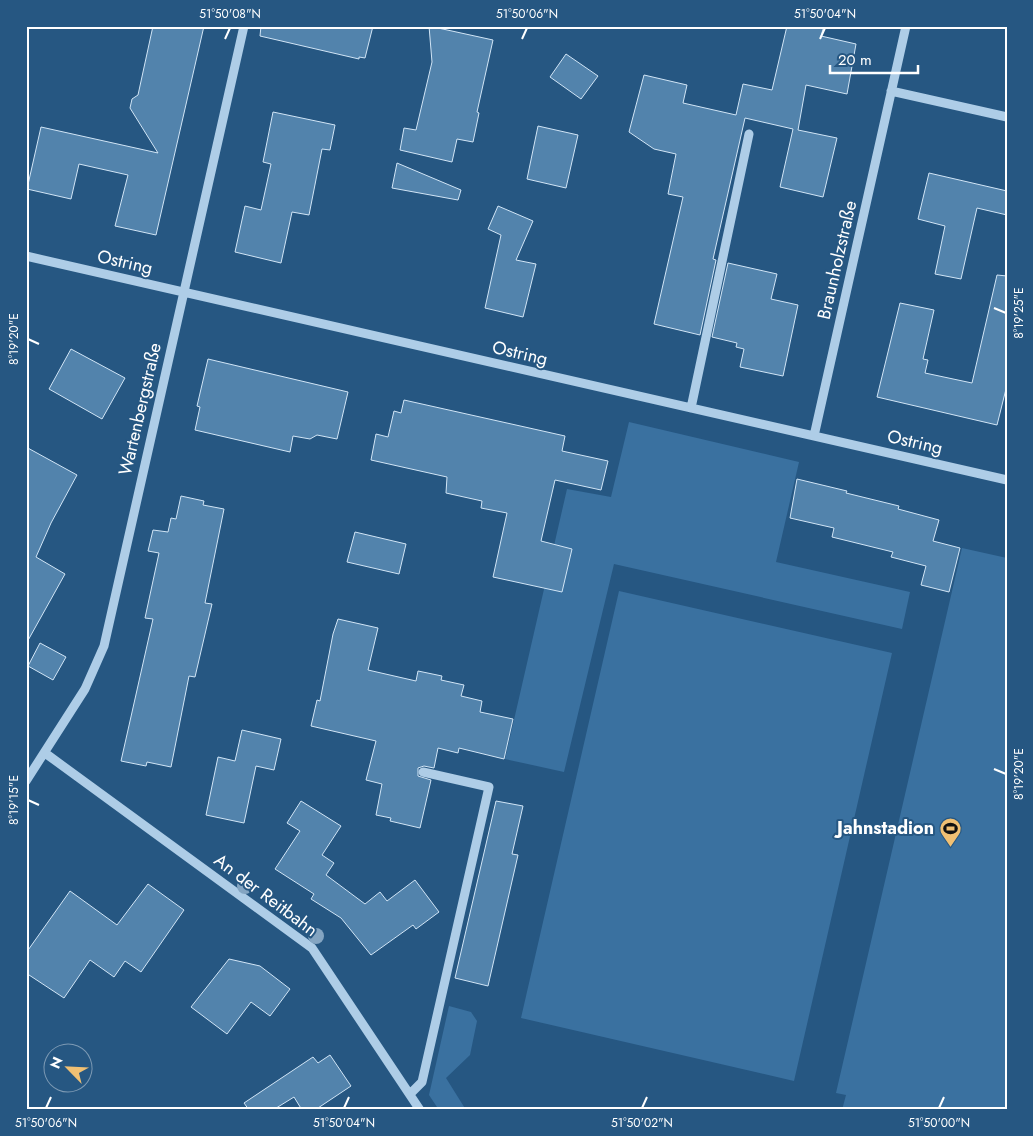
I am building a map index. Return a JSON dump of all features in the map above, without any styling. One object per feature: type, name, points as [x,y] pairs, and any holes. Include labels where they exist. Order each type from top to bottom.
[{"type":"street","name":"Wartenbergstraße","points":[[26,781],[85,689],[104,646],[244,26]]},
{"type":"street","name":"Braunholzstraße","points":[[814,436],[906,26]]},
{"type":"street","points":[[891,91],[1007,117]]},
{"type":"street","points":[[691,408],[749,134]]},
{"type":"street","name":"Ostring","points":[[26,256],[1007,480]]},
{"type":"street","name":"An der Reitbahn","points":[[45,753],[312,948],[420,1110]]},
{"type":"street","points":[[410,1094],[422,1082],[490,787],[423,772]]},
{"type":"shaded area","points":[[629,422],[799,462],[776,562],[910,592],[902,629],[614,564],[564,772],[505,759],[567,489],[611,497]]},
{"type":"shaded area","name":"Jahnstadion","points":[[962,548],[1007,558],[1007,1110],[842,1110],[846,1095],[836,1093]]},
{"type":"shaded area","points":[[619,591],[892,653],[794,1081],[521,1018]]},
{"type":"shaded area","points":[[449,1006],[471,1012],[477,1021],[470,1055],[446,1078],[466,1110],[439,1110],[429,1095]]},
{"type":"building","points":[[153,26],[204,26],[156,235],[115,226],[128,175],[79,164],[71,199],[27,189],[41,127],[158,153],[130,108],[132,99],[138,95]]},
{"type":"building","points":[[261,26],[373,26],[365,58],[359,57],[359,59],[260,36]]},
{"type":"building","points":[[429,26],[493,40],[477,112],[479,113],[473,142],[457,139],[452,162],[400,150],[404,128],[416,130],[432,62]]},
{"type":"building","points":[[787,26],[824,26],[821,36],[856,44],[847,94],[806,85],[798,130],[837,138],[823,197],[780,187],[793,129],[745,118],[713,259],[716,260],[700,335],[654,324],[683,197],[668,194],[676,154],[654,149],[629,132],[644,75],[687,85],[683,103],[736,115],[743,84],[772,90]]},
{"type":"building","points":[[566,54],[598,76],[581,99],[550,77]]},
{"type":"building","points":[[273,112],[335,125],[330,150],[322,149],[309,215],[292,212],[281,263],[235,252],[245,206],[261,210],[271,164],[263,162]]},
{"type":"building","points":[[538,126],[578,135],[566,188],[527,179]]},
{"type":"building","points":[[397,163],[461,190],[458,200],[392,188]]},
{"type":"building","points":[[929,173],[1007,191],[1007,215],[977,208],[961,279],[935,274],[945,226],[918,219]]},
{"type":"building","points":[[498,206],[533,221],[516,260],[536,264],[523,317],[485,308],[501,235],[488,229]]},
{"type":"building","points":[[728,263],[777,274],[771,299],[798,305],[783,376],[740,367],[744,349],[736,347],[737,343],[712,337]]},
{"type":"building","points":[[997,275],[1007,276],[1007,385],[997,425],[877,397],[900,303],[934,310],[923,359],[928,360],[925,373],[972,383]]},
{"type":"building","points":[[71,349],[125,378],[102,419],[49,389]]},
{"type":"building","points":[[208,359],[348,392],[337,439],[317,435],[310,439],[293,436],[290,452],[195,430],[200,407],[197,406]]},
{"type":"building","points":[[404,400],[565,436],[562,451],[608,461],[601,490],[555,480],[541,541],[572,549],[562,592],[493,577],[507,513],[481,508],[482,501],[446,493],[447,477],[371,460],[376,434],[388,437],[394,411],[401,413]]},
{"type":"building","points":[[26,447],[77,475],[51,523],[36,557],[65,574],[26,644]]},
{"type":"building","points":[[797,479],[899,506],[898,509],[939,520],[933,541],[960,548],[949,592],[921,585],[926,566],[891,557],[893,552],[832,537],[834,528],[790,518]]},
{"type":"building","points":[[181,496],[204,501],[203,505],[224,509],[205,603],[212,604],[195,677],[189,676],[171,767],[147,762],[146,766],[121,761],[153,619],[145,618],[159,553],[148,551],[153,530],[168,532],[171,518],[176,519]]},
{"type":"building","points":[[355,532],[406,544],[399,574],[347,562]]},
{"type":"building","points":[[338,619],[378,628],[368,670],[416,681],[418,671],[442,676],[441,680],[464,685],[461,696],[482,701],[480,712],[513,719],[504,759],[459,748],[458,753],[438,748],[434,768],[424,766],[418,768],[418,776],[431,780],[420,828],[390,821],[391,818],[376,815],[382,784],[366,780],[376,741],[311,726],[317,700],[320,701],[333,634]]},
{"type":"building","points":[[40,643],[66,657],[53,680],[28,666]]},
{"type":"building","points":[[242,730],[281,739],[274,770],[256,766],[244,823],[206,815],[218,757],[235,761]]},
{"type":"building","points":[[301,801],[341,826],[322,855],[334,863],[326,875],[365,904],[380,892],[387,901],[415,880],[439,912],[416,929],[413,925],[371,955],[341,918],[311,899],[314,894],[275,869],[300,831],[287,823]]},
{"type":"building","points":[[496,801],[523,806],[512,854],[518,855],[488,986],[455,978]]},
{"type":"building","points":[[148,884],[184,910],[141,972],[125,961],[114,977],[90,960],[64,998],[26,973],[26,953],[70,891],[117,925]]},
{"type":"building","points":[[229,959],[260,966],[290,989],[270,1016],[251,1002],[227,1034],[191,1007]]},
{"type":"building","points":[[330,1055],[351,1086],[315,1110],[302,1110],[294,1097],[273,1110],[249,1110],[244,1103],[313,1057],[318,1063]]},
{"type":"place","name":"Jahnstadion","points":[[950,847]]}]
